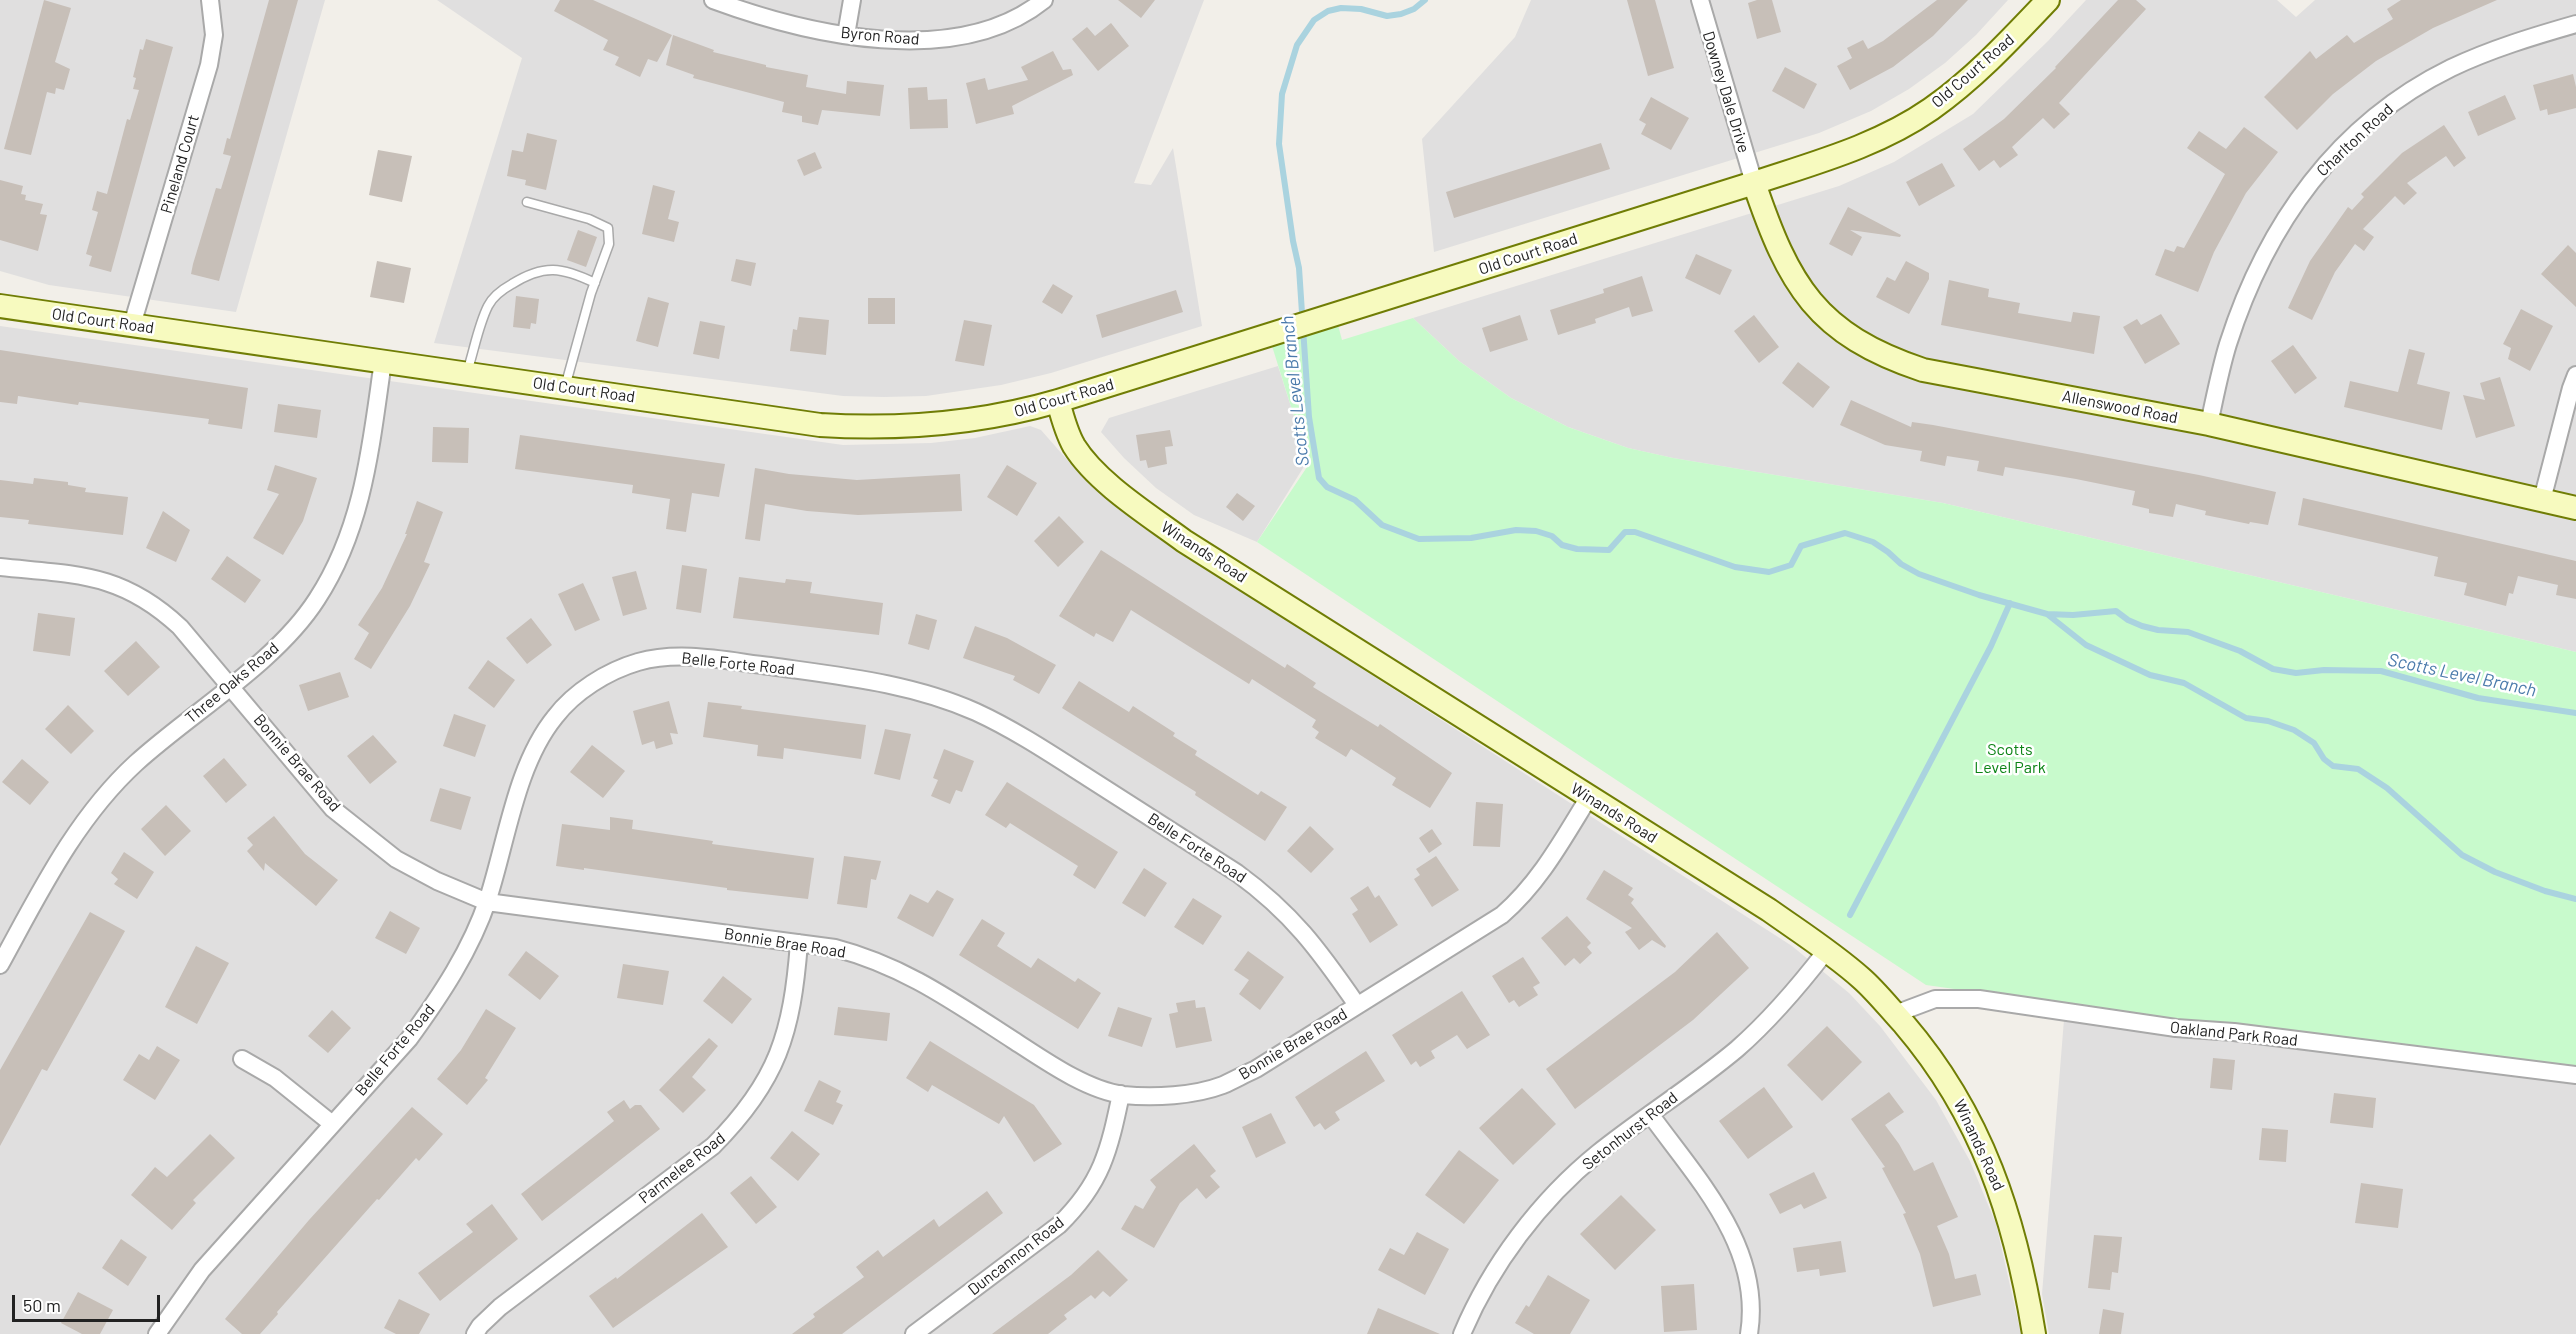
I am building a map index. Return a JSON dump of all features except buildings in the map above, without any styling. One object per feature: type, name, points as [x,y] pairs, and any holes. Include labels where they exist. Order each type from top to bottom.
[{"type":"street","name":"Pineland Court","points":[[132,325],[209,65],[214,35],[210,0]]},
{"type":"street","name":"Byron Road","points":[[713,0],[799,27],[896,41],[946,40],[990,29],[1044,0]]},
{"type":"street","points":[[846,35],[852,0]]},
{"type":"street","name":"Downey Dale Drive","points":[[1700,0],[1754,183]]},
{"type":"street","name":"Old Court Road","points":[[0,306],[820,425],[930,426],[964,422],[1058,402],[1754,183],[1867,143],[1929,110],[1986,64],[2048,0]]},
{"type":"street","name":"Charlton Road","points":[[2209,424],[2227,346],[2259,263],[2287,213],[2307,185],[2339,150],[2375,117],[2402,97],[2451,68],[2500,47],[2576,24]]},
{"type":"street","name":"Allenswood Road","points":[[1754,183],[1768,226],[1785,263],[1803,293],[1826,317],[1855,341],[1885,357],[1923,370],[2209,424],[2576,508]]},
{"type":"street","name":"Three Oaks Road","points":[[0,965],[53,868],[102,799],[136,764],[231,686],[290,632],[316,600],[341,555],[355,518],[367,473],[383,361]]},
{"type":"street","points":[[2542,500],[2576,375]]},
{"type":"street","name":"Winands Road","points":[[1058,402],[1074,446],[1109,484],[1184,541],[1769,910],[1861,978],[1931,1056],[1985,1151],[2009,1216],[2034,1334]]},
{"type":"street","name":"Bonnie Brae Road","points":[[0,567],[105,580],[134,592],[157,606],[180,627],[333,808],[361,833],[396,859],[437,881],[487,902],[836,948],[868,957],[900,970],[1049,1063],[1086,1083],[1121,1094],[1154,1096],[1221,1086],[1256,1069],[1502,915],[1522,898],[1537,879],[1589,797]]},
{"type":"street","name":"Belle Forte Road","points":[[157,1334],[202,1270],[331,1123],[409,1039],[434,1005],[458,967],[487,902],[526,772],[538,741],[556,715],[581,691],[609,674],[637,663],[667,657],[706,658],[868,680],[924,693],[976,712],[1026,738],[1237,873],[1269,897],[1304,933],[1357,1005]]},
{"type":"street","name":"Parmelee Road","points":[[475,1334],[500,1307],[713,1146],[736,1123],[754,1100],[781,1048],[790,1021],[795,992],[799,943]]},
{"type":"street","name":"Setonhurst Road","points":[[1462,1334],[1491,1275],[1537,1213],[1596,1155],[1736,1049],[1802,983],[1826,951]]},
{"type":"street","name":"Oakland Park Road","points":[[1895,1014],[1935,999],[1979,999],[2176,1028],[2234,1032],[2576,1075]]},
{"type":"street","points":[[242,1059],[275,1078],[331,1123]]},
{"type":"street","name":"Duncannon Road","points":[[914,1334],[1059,1225],[1077,1207],[1092,1187],[1102,1166],[1111,1142],[1121,1094]]},
{"type":"street","points":[[1650,1114],[1713,1201],[1731,1230],[1743,1258],[1749,1289],[1751,1319],[1749,1334]]},
{"type":"lane","points":[[527,202],[589,219],[608,228],[609,244],[595,283],[565,387]]},
{"type":"lane","points":[[466,373],[489,304],[501,290],[529,273],[549,268],[574,273],[595,283]]},
{"type":"shaded area","points":[[0,0],[325,0],[236,312],[49,285],[0,271]]},
{"type":"shaded area","points":[[437,0],[1204,0],[1134,183],[1151,185],[1173,148],[1202,326],[1051,373],[1001,385],[926,396],[884,397],[843,396],[434,343],[522,58]]},
{"type":"shaded area","points":[[1531,0],[2008,0],[1976,35],[1945,63],[1909,89],[1871,111],[1819,133],[1434,252],[1422,139],[1515,37]]},
{"type":"shaded area","points":[[2086,0],[2277,0],[2296,17],[2315,0],[2576,0],[2576,652],[1943,503],[1673,458],[1628,448],[1568,427],[1511,398],[1459,361],[1413,318],[1839,186],[1894,162],[1973,114],[2048,41]]},
{"type":"shaded area","points":[[0,326],[843,445],[931,443],[975,438],[1030,426],[1041,430],[1077,471],[1139,525],[1792,946],[1849,993],[1880,1026],[1936,1100],[1970,1161],[1996,1224],[2021,1334],[0,1334]]},
{"type":"shaded area","points":[[1278,366],[1308,460],[1257,542],[1194,515],[1156,488],[1124,458],[1101,432],[1109,418]]},
{"type":"shaded area","points":[[2065,1007],[2576,1070],[2576,1334],[2049,1334],[2042,1294]]},
{"type":"green space","name":"Scotts Level Park","points":[[1413,318],[1459,361],[1511,398],[1568,427],[1628,448],[1673,458],[1943,503],[2576,652],[2576,1070],[2233,1028],[1926,985],[1257,542],[1309,464],[1272,346],[1338,325],[1342,340]]},
{"type":"waterway","name":"Scotts Level Branch","points":[[1425,0],[1414,9],[1401,14],[1387,16],[1361,9],[1341,8],[1328,11],[1314,20],[1297,45],[1282,94],[1279,144],[1299,268],[1309,417],[1319,478],[1327,487],[1355,500],[1382,525],[1419,539],[1471,538],[1516,530],[1536,531],[1552,536],[1562,545],[1577,549],[1609,550],[1625,532],[1635,532],[1735,567],[1769,572],[1791,565],[1801,546],[1845,533],[1873,542],[1901,564],[1919,574],[1979,595],[2047,614],[2073,615],[2116,611],[2142,626],[2158,630],[2188,632],[2240,651],[2273,669],[2296,673],[2324,670],[2381,671],[2478,698],[2576,713]]},
{"type":"waterway","points":[[1850,915],[1991,646],[2010,603]]},
{"type":"waterway","points":[[2047,614],[2086,645],[2150,675],[2184,683],[2246,718],[2268,721],[2294,730],[2314,743],[2324,759],[2333,766],[2358,769],[2387,788],[2462,855],[2495,872],[2545,891],[2576,899]]}]
